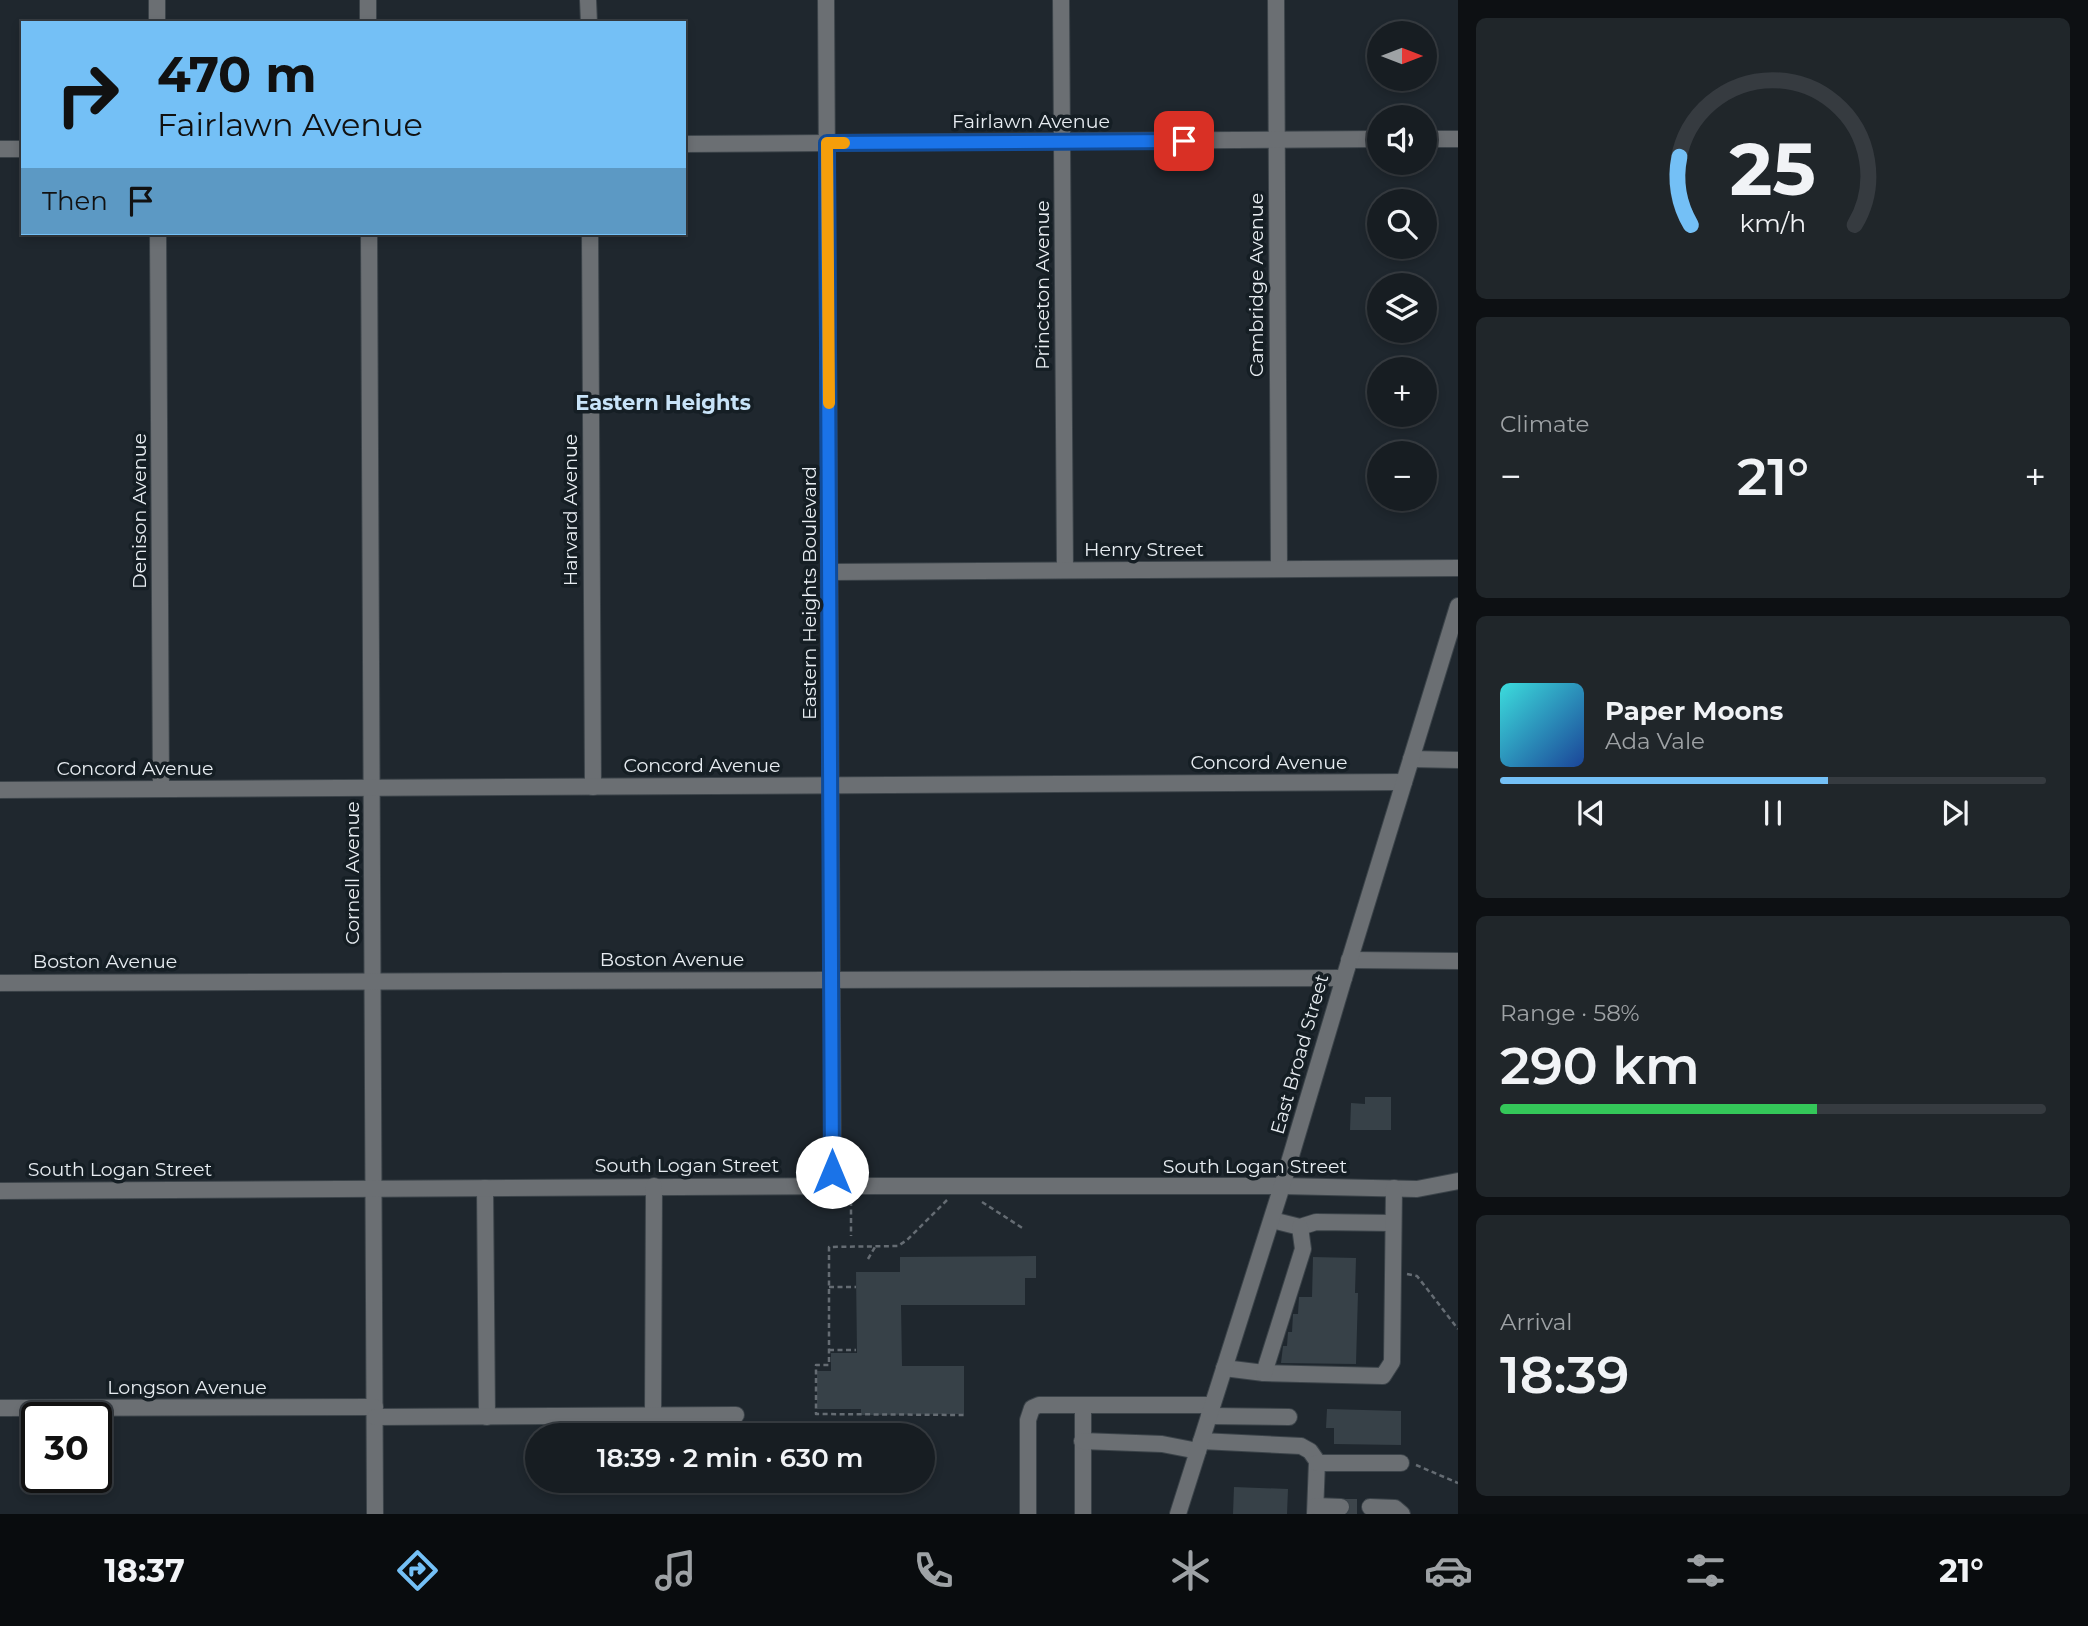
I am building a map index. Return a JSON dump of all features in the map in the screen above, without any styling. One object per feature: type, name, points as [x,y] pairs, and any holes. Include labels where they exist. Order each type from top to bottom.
[{"type":"street","points":[[157,0],[157,21]]},
{"type":"street","points":[[368,0],[368,21]]},
{"type":"street","points":[[588,0],[589,21]]},
{"type":"street","name":"Eastern Heights Boulevard","points":[[826,0],[833,1186]]},
{"type":"street","name":"Princeton Avenue","points":[[1061,0],[1065,570]]},
{"type":"street","name":"Cambridge Avenue","points":[[1276,0],[1279,569]]},
{"type":"street","name":"Fairlawn Avenue","points":[[686,144],[1367,139]]},
{"type":"street","points":[[1437,139],[1458,139]]},
{"type":"street","points":[[0,149],[21,149]]},
{"type":"street","name":"Denison Avenue","points":[[158,235],[161,789]]},
{"type":"street","name":"Cornell Avenue","points":[[369,235],[375,1514]]},
{"type":"street","name":"Harvard Avenue","points":[[590,235],[593,787]]},
{"type":"street","name":"Henry Street","points":[[830,572],[1458,568]]},
{"type":"street","name":"East Broad Street","points":[[1178,1514],[1272,1220],[1458,606]]},
{"type":"street","points":[[1411,759],[1458,760]]},
{"type":"street","name":"Concord Avenue","points":[[0,790],[1404,782]]},
{"type":"street","points":[[1349,960],[1458,961]]},
{"type":"street","name":"Boston Avenue","points":[[0,983],[1344,978]]},
{"type":"street","name":"South Logan Street","points":[[0,1191],[654,1186],[1282,1186],[1418,1189],[1458,1181]]},
{"type":"street","points":[[653,1416],[654,1186]]},
{"type":"street","points":[[485,1188],[487,1417]]},
{"type":"street","points":[[1224,1368],[1264,1373],[1383,1376],[1392,1362],[1394,1188]]},
{"type":"street","points":[[1272,1220],[1308,1225],[1393,1223]]},
{"type":"street","points":[[1264,1373],[1303,1250],[1308,1225]]},
{"type":"street","points":[[1028,1514],[1028,1420],[1032,1408],[1039,1405],[1211,1411],[1289,1417]]},
{"type":"street","points":[[1083,1405],[1083,1514]]},
{"type":"street","name":"Longson Avenue","points":[[0,1408],[375,1412],[487,1417],[736,1415]]},
{"type":"street","points":[[1082,1441],[1200,1446],[1300,1446],[1313,1457],[1401,1463]]},
{"type":"street","points":[[1313,1457],[1316,1510],[1341,1507]]},
{"type":"street","points":[[1370,1507],[1399,1511]]},
{"type":"path","points":[[947,1200],[902,1244],[891,1247],[829,1247],[829,1365],[816,1365],[816,1414],[964,1415]]},
{"type":"path","points":[[979,1200],[1024,1229]]},
{"type":"path","points":[[851,1201],[851,1236]]},
{"type":"path","points":[[868,1258],[875,1247]]},
{"type":"path","points":[[1412,1274],[1417,1276],[1458,1329]]},
{"type":"path","points":[[829,1287],[856,1287]]},
{"type":"path","points":[[829,1350],[856,1350]]},
{"type":"path","points":[[1419,1465],[1458,1483]]},
{"type":"building","points":[[1365,1097],[1391,1097],[1391,1130],[1350,1130],[1351,1103],[1365,1104]]},
{"type":"building","points":[[1036,1256],[1036,1278],[1025,1278],[1025,1305],[901,1305],[902,1366],[964,1366],[964,1414],[861,1415],[861,1409],[817,1409],[817,1371],[831,1371],[831,1353],[857,1353],[856,1272],[900,1272],[900,1257]]},
{"type":"building","points":[[1313,1257],[1356,1258],[1356,1364],[1281,1363],[1283,1346],[1287,1346],[1288,1332],[1292,1332],[1293,1314],[1298,1314],[1299,1297],[1312,1297]]},
{"type":"building","points":[[1327,1409],[1401,1411],[1401,1445],[1334,1444],[1334,1428],[1326,1428]]},
{"type":"building","points":[[1234,1487],[1288,1489],[1287,1514],[1233,1514]]},
{"type":"tunnel","points":[[1341,1507],[1370,1507]]},
{"type":"slow traffic","points":[[829,403],[827,143],[844,143]]},
{"type":"district","name":"Eastern Heights","points":[[663,403]]},
{"type":"route","points":[[832,1172],[827,143],[1184,141]]}]
